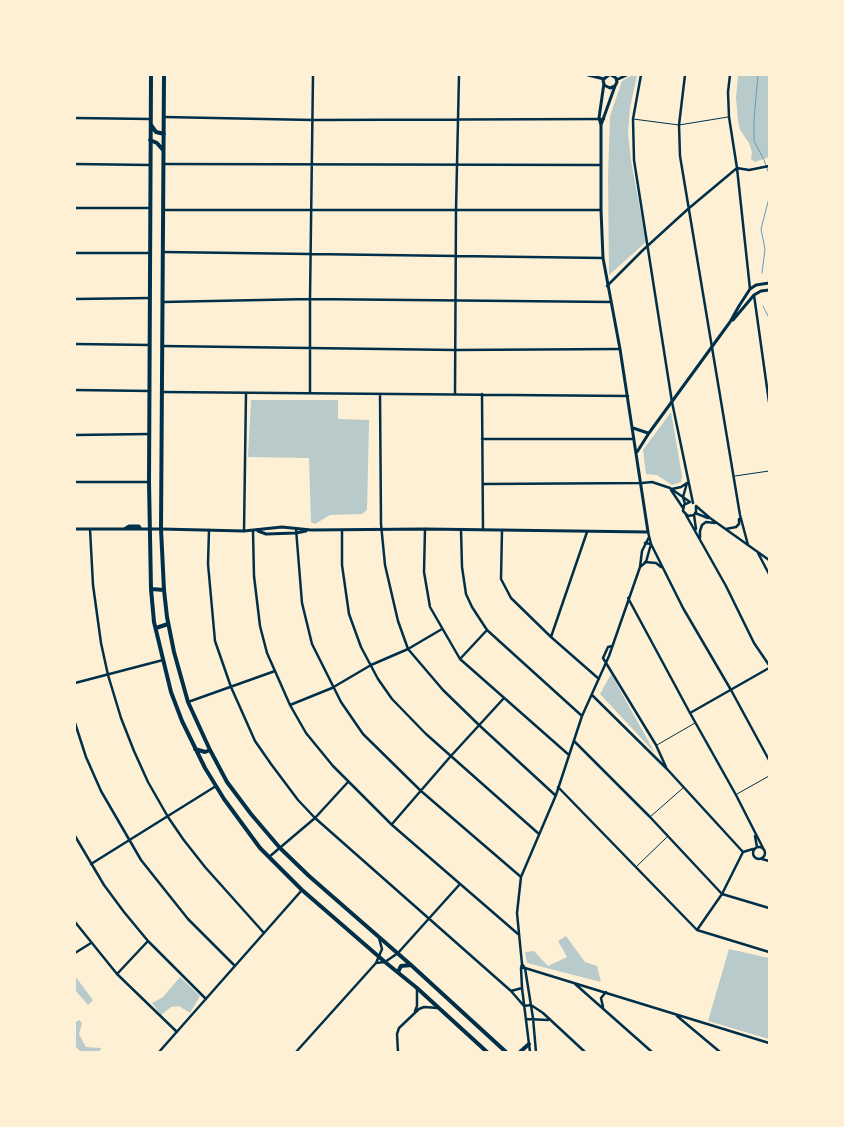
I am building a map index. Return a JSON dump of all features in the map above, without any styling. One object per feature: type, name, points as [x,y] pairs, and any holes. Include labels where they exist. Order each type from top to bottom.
[{"type":"main road","points":[[151,75],[149,482],[151,589],[156,628],[163,660],[179,714],[195,749],[216,786],[260,848],[302,890],[378,957],[417,988],[487,1052]]},
{"type":"main road","points":[[164,75],[161,529],[168,624],[188,702],[210,750],[232,788],[280,848],[506,1052]]},
{"type":"main road","points":[[151,125],[156,132],[164,134]]},
{"type":"main road","points":[[150,140],[156,142],[163,150]]},
{"type":"main road","points":[[150,323],[161,323]]},
{"type":"main road","points":[[150,417],[161,417]]},
{"type":"main road","points":[[150,472],[155,468],[161,474]]},
{"type":"main road","points":[[151,589],[164,590]]},
{"type":"main road","points":[[156,628],[168,624]]},
{"type":"main road","points":[[195,749],[204,752],[210,750]]},
{"type":"main road","points":[[398,972],[401,966],[411,965]]},
{"type":"main road","points":[[520,1052],[529,1044]]},
{"type":"street","points":[[310,393],[313,75]]},
{"type":"street","points":[[455,394],[459,75]]},
{"type":"street","points":[[588,75],[604,82],[610,88],[615,86]]},
{"type":"street","points":[[626,75],[616,78],[609,75],[604,82],[601,125],[600,210],[603,258],[628,396],[649,538],[683,608],[769,760]]},
{"type":"street","points":[[641,75],[633,118],[634,160],[672,402],[691,502]]},
{"type":"street","points":[[684,75],[679,125],[680,156],[740,515],[748,545]]},
{"type":"street","points":[[730,75],[728,92],[729,117],[737,168],[750,289]]},
{"type":"street","points":[[602,119],[615,86],[616,78]]},
{"type":"street","points":[[164,117],[313,120],[602,119]]},
{"type":"street","points":[[75,118],[150,119]]},
{"type":"street","points":[[75,164],[150,165]]},
{"type":"street","points":[[163,164],[601,165]]},
{"type":"street","points":[[608,286],[648,245],[737,168],[749,170],[769,166]]},
{"type":"street","points":[[75,208],[150,208]]},
{"type":"street","points":[[163,210],[600,210]]},
{"type":"street","points":[[162,252],[603,258]]},
{"type":"street","points":[[75,253],[150,253]]},
{"type":"street","points":[[637,453],[649,433],[730,322],[750,289],[756,285],[769,283]]},
{"type":"street","points":[[730,322],[754,295],[761,291],[769,290]]},
{"type":"street","points":[[754,295],[769,402]]},
{"type":"street","points":[[75,299],[150,298]]},
{"type":"street","points":[[161,302],[310,299],[611,302]]},
{"type":"street","points":[[75,344],[150,345]]},
{"type":"street","points":[[162,346],[455,350],[620,349]]},
{"type":"street","points":[[75,390],[150,391]]},
{"type":"street","points":[[162,392],[628,396]]},
{"type":"street","points":[[244,531],[246,393]]},
{"type":"street","points":[[380,394],[382,529],[385,565],[398,621],[408,649],[443,690],[556,795]]},
{"type":"street","points":[[482,394],[483,530]]},
{"type":"street","points":[[632,428],[649,433]]},
{"type":"street","points":[[75,435],[150,434]]},
{"type":"street","points":[[482,439],[634,439]]},
{"type":"street","points":[[75,482],[149,482]]},
{"type":"street","points":[[483,484],[656,482],[670,488],[691,502],[716,523],[769,560]]},
{"type":"street","points":[[670,488],[681,487],[688,482]]},
{"type":"street","points":[[683,508],[685,504],[683,497],[688,482]]},
{"type":"street","points":[[670,488],[683,508],[726,586],[754,643],[769,667],[690,713]]},
{"type":"street","points":[[685,504],[691,502]]},
{"type":"street","points":[[696,506],[696,532]]},
{"type":"street","points":[[686,514],[710,518]]},
{"type":"street","points":[[726,530],[739,524],[740,515]]},
{"type":"street","points":[[700,540],[702,525],[706,522],[716,523]]},
{"type":"street","points":[[75,529],[254,531],[282,527],[296,531],[425,529],[648,532]]},
{"type":"street","points":[[90,529],[95,602],[108,675],[121,718],[134,751],[148,782],[168,817],[205,867],[264,933]]},
{"type":"street","points":[[342,529],[342,566],[346,599],[356,635],[370,666],[392,699],[450,756],[539,834]]},
{"type":"street","points":[[425,529],[423,564],[430,607],[460,659],[569,755]]},
{"type":"street","points":[[209,530],[208,564],[215,640],[231,687],[256,741],[284,783],[316,818],[511,991],[524,1006]]},
{"type":"street","points":[[460,530],[466,594],[487,630],[582,716]]},
{"type":"street","points":[[502,530],[501,578],[511,598],[599,679]]},
{"type":"street","points":[[254,531],[254,576],[257,605],[268,653],[290,705],[306,733],[320,752],[348,782],[392,824],[519,935]]},
{"type":"street","points":[[296,531],[302,603],[312,644],[332,688],[363,734],[421,791],[521,877]]},
{"type":"street","points":[[551,636],[587,532]]},
{"type":"street","points":[[649,538],[645,543],[640,567],[612,646],[608,647],[603,658],[607,661],[656,745],[666,768]]},
{"type":"street","points":[[645,543],[651,544]]},
{"type":"street","points":[[640,567],[646,562],[651,544]]},
{"type":"street","points":[[757,552],[769,574]]},
{"type":"street","points":[[640,560],[656,563],[662,568]]},
{"type":"street","points":[[628,598],[736,795],[765,853],[769,855]]},
{"type":"street","points":[[290,705],[332,688],[370,666],[408,649],[442,629]]},
{"type":"street","points":[[460,659],[487,630]]},
{"type":"street","points":[[75,683],[163,660]]},
{"type":"street","points":[[530,1052],[522,988],[517,912],[521,877],[556,795],[582,716],[607,661]]},
{"type":"street","points":[[188,702],[275,671]]},
{"type":"street","points":[[592,695],[666,768],[743,852],[769,861]]},
{"type":"street","points":[[392,824],[450,756],[480,726],[504,698]]},
{"type":"street","points":[[75,723],[86,757],[101,791],[146,866],[188,919],[235,966]]},
{"type":"street","points":[[574,741],[650,817],[722,894],[769,908]]},
{"type":"street","points":[[269,857],[316,818],[348,782]]},
{"type":"street","points":[[91,864],[216,786]]},
{"type":"street","points":[[558,787],[697,930],[769,952]]},
{"type":"street","points":[[754,856],[753,851],[756,848],[755,833]]},
{"type":"street","points":[[75,836],[114,898],[148,941],[206,999]]},
{"type":"street","points":[[697,930],[722,894],[743,852],[763,848]]},
{"type":"street","points":[[760,859],[765,853]]},
{"type":"street","points":[[376,963],[385,962],[398,953],[460,884]]},
{"type":"street","points":[[159,1052],[302,890]]},
{"type":"street","points":[[75,922],[116,974],[177,1032]]},
{"type":"street","points":[[296,1052],[376,963],[382,949],[378,935]]},
{"type":"street","points":[[116,974],[148,941]]},
{"type":"street","points":[[75,954],[91,942]]},
{"type":"street","points":[[522,966],[769,1042]]},
{"type":"street","points":[[525,968],[536,1052]]},
{"type":"street","points":[[573,982],[652,1052]]},
{"type":"street","points":[[398,1052],[397,1034],[399,1028],[418,1006],[417,988]]},
{"type":"street","points":[[511,991],[522,988]]},
{"type":"street","points":[[603,1008],[601,998],[606,992]]},
{"type":"street","points":[[524,1006],[531,1005],[543,1013],[585,1052]]},
{"type":"street","points":[[414,1012],[424,1007],[440,1009]]},
{"type":"street","points":[[675,1013],[720,1052]]},
{"type":"street","points":[[526,1019],[550,1020]]},
{"type":"lane","points":[[633,118],[679,125],[729,117]]},
{"type":"lane","points":[[734,477],[769,471]]},
{"type":"lane","points":[[656,745],[696,723]]},
{"type":"lane","points":[[736,795],[769,776]]},
{"type":"lane","points":[[650,817],[683,787]]},
{"type":"lane","points":[[635,868],[668,836]]},
{"type":"shaded area","points":[[632,75],[637,75],[630,108],[628,133],[646,242],[609,275],[608,176],[610,116],[622,81]]},
{"type":"shaded area","points":[[738,75],[769,75],[769,157],[755,162],[751,159],[752,152],[749,143],[740,130],[738,121],[736,98]]},
{"type":"shaded area","points":[[251,400],[338,400],[338,419],[369,420],[367,510],[362,514],[330,515],[315,524],[311,522],[309,458],[248,457]]},
{"type":"shaded area","points":[[671,412],[682,476],[681,482],[672,485],[657,475],[646,474],[643,450]]},
{"type":"shaded area","points":[[611,674],[655,753],[600,694]]},
{"type":"shaded area","points":[[566,936],[585,962],[597,966],[601,982],[527,963],[525,952],[534,951],[548,966],[567,957],[558,941]]},
{"type":"shaded area","points":[[729,949],[769,958],[769,1039],[708,1021]]},
{"type":"shaded area","points":[[75,976],[93,1000],[88,1005],[75,990]]},
{"type":"shaded area","points":[[180,977],[200,996],[190,1013],[179,1006],[171,1007],[161,1015],[152,1003],[163,997]]},
{"type":"shaded area","points":[[79,1020],[82,1023],[79,1034],[86,1047],[101,1048],[99,1052],[81,1052],[75,1046],[75,1023]]},
{"type":"waterway","points":[[758,75],[754,141],[769,174]]},
{"type":"waterway","points":[[762,273],[765,249],[761,229],[769,198]]},
{"type":"waterway","points":[[763,306],[769,318]]}]
